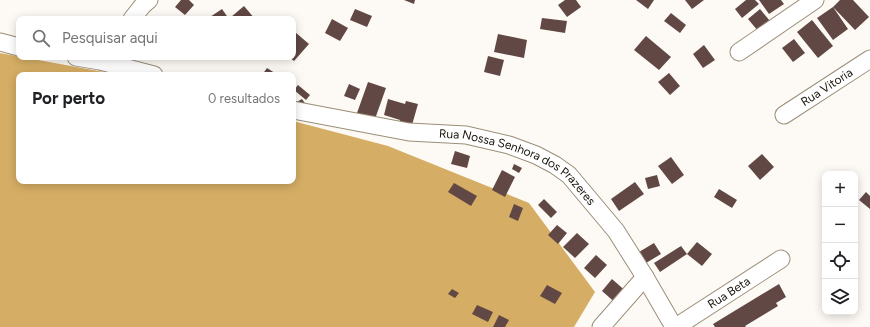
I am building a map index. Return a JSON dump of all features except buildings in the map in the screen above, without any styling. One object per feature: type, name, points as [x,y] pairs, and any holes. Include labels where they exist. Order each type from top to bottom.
[{"type":"street","points":[[134,16],[149,0]]},
{"type":"street","points":[[739,52],[815,0]]},
{"type":"street","points":[[0,42],[16,46]]},
{"type":"street","name":"Rua Vitoria","points":[[784,115],[870,59]]},
{"type":"street","points":[[105,60],[144,72]]},
{"type":"street","name":"Rua Nossa Senhora dos Prazeres","points":[[296,111],[408,132],[466,135],[509,145],[555,164],[569,175],[616,231],[675,327]]},
{"type":"street","name":"Rua Beta","points":[[675,327],[781,259]]},
{"type":"street","points":[[601,327],[645,277]]},
{"type":"shaded area","points":[[0,53],[16,56],[16,60],[38,60],[104,72],[16,72],[16,184],[296,184],[296,122],[388,146],[529,203],[595,292],[574,327],[0,327]]}]
